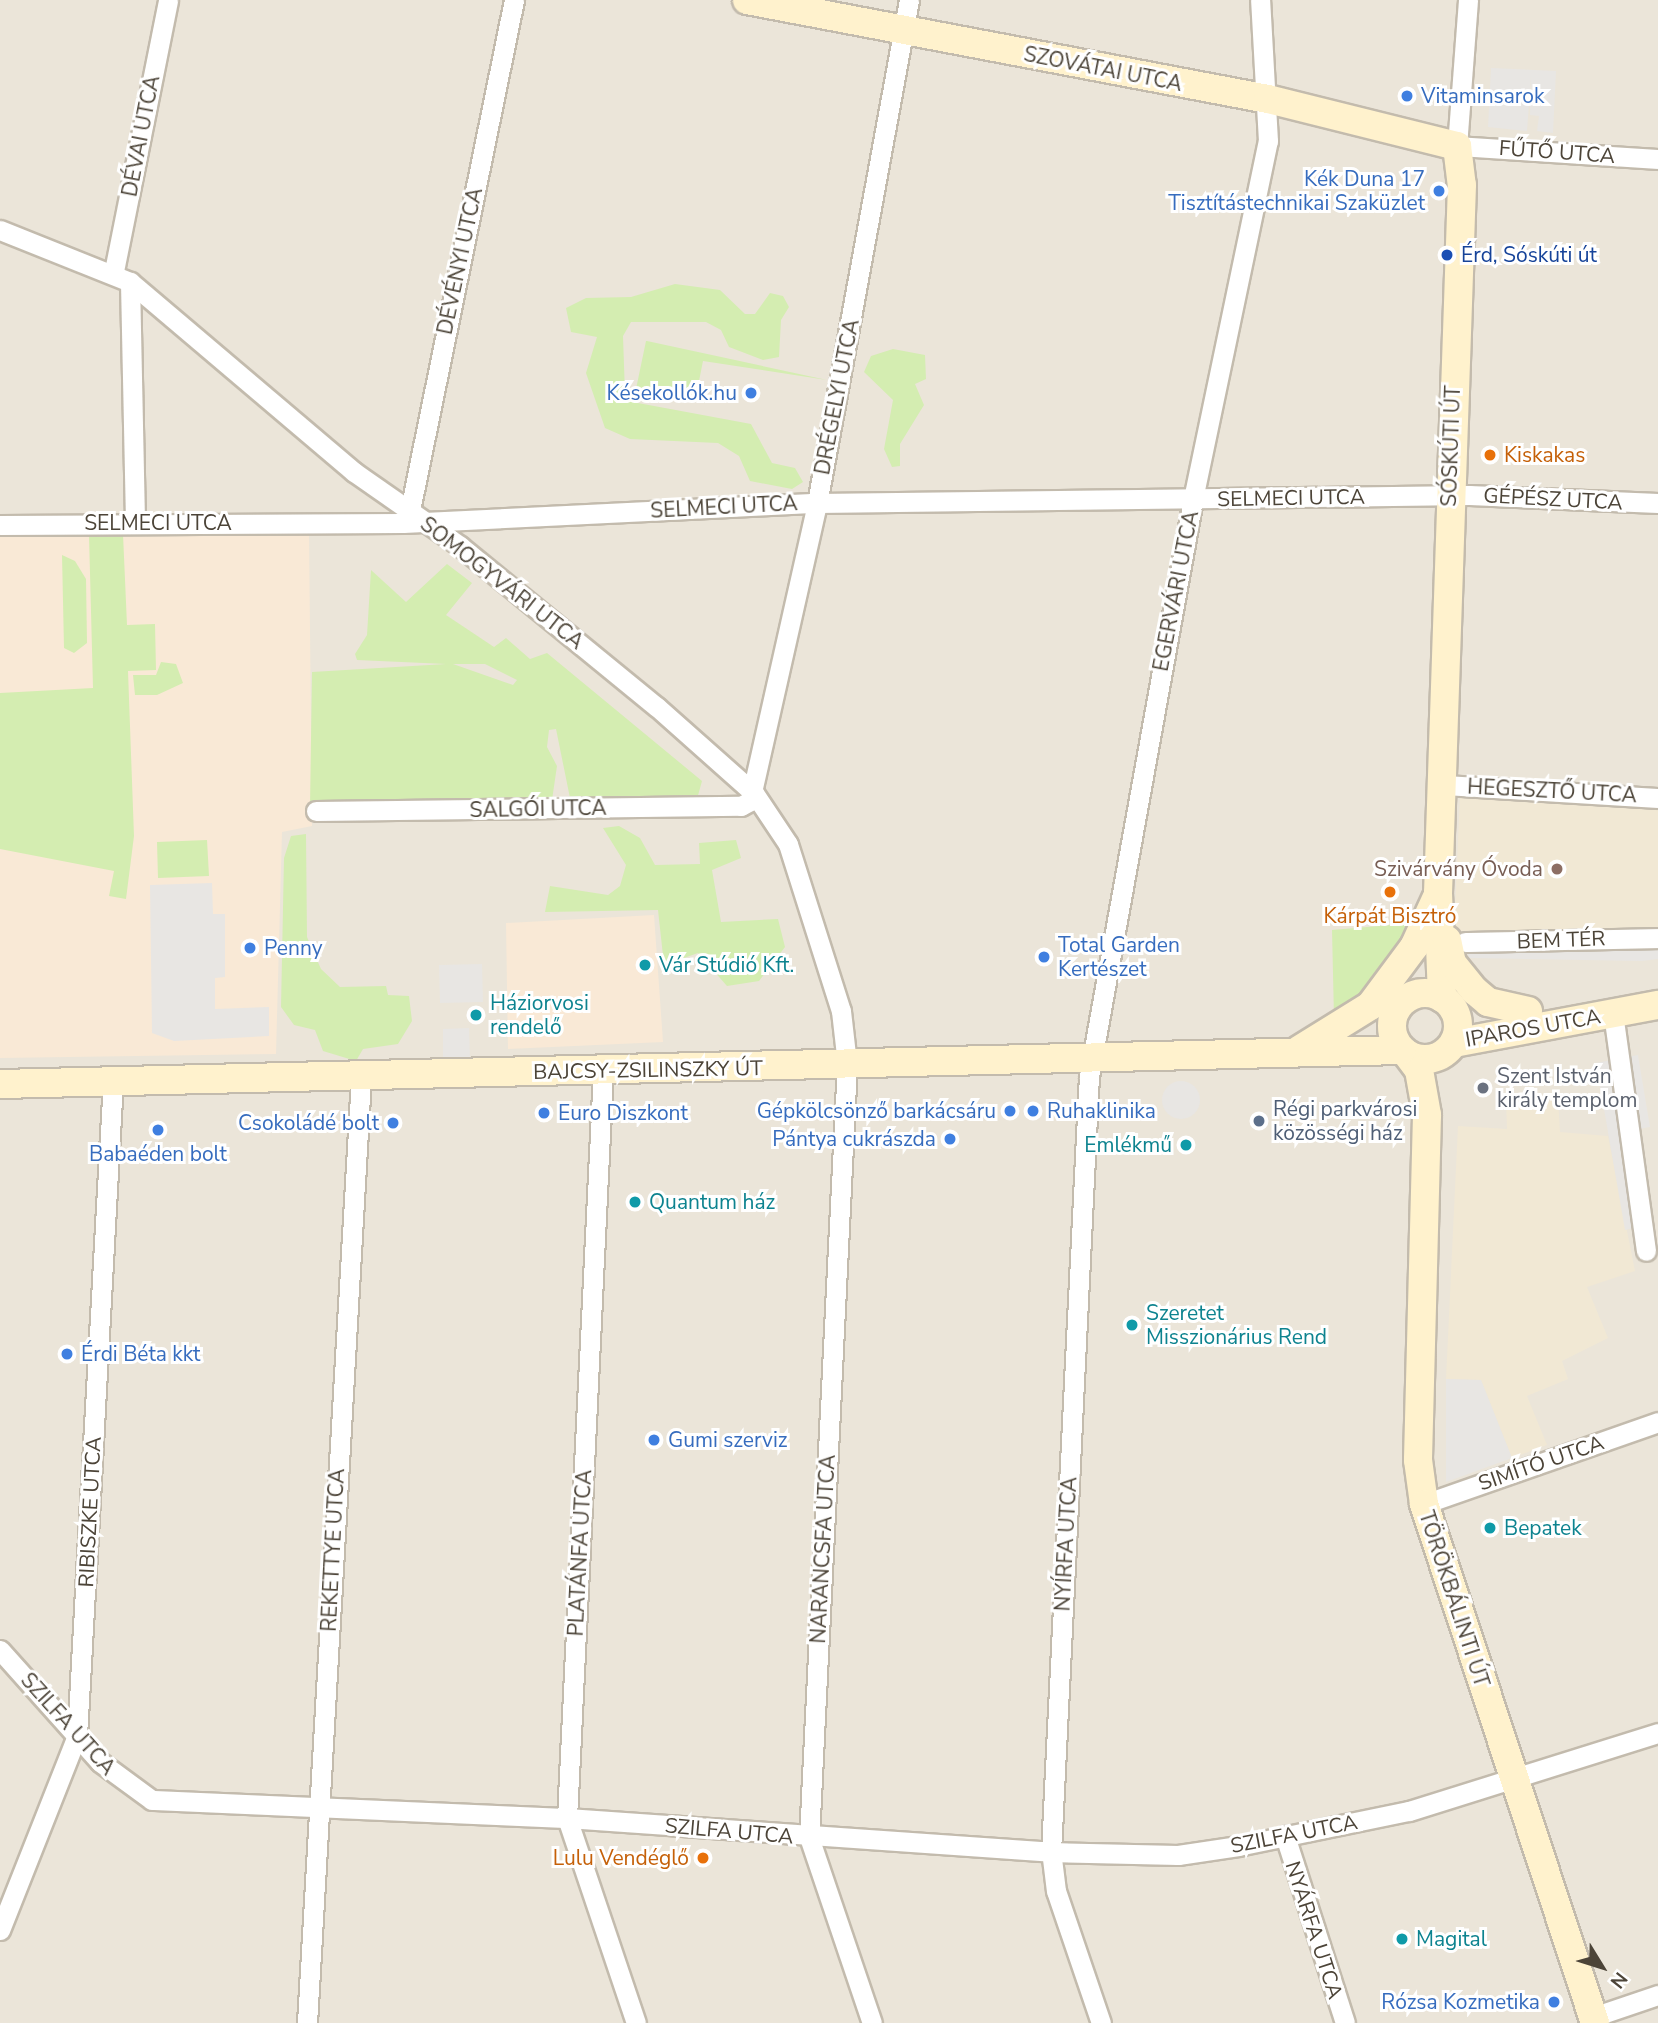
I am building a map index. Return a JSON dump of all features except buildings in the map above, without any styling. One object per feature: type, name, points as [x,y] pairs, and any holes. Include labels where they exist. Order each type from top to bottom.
[{"type":"main road","name":"SZOVÁTAI UTCA","points":[[747,0],[1268,99],[1457,146]]},
{"type":"main road","name":"SÓSKÚTI ÚT","points":[[1448,1049],[1448,1004],[1438,892],[1446,785],[1448,496],[1462,185],[1457,146]]},
{"type":"main road","name":"SÓSKÚTI ÚT","points":[[1404,1005],[1438,892]]},
{"type":"main road","points":[[1438,892],[1452,963],[1463,979],[1488,1002],[1528,1011]]},
{"type":"main road","points":[[1297,1052],[1370,1006],[1414,947],[1438,892]]},
{"type":"main road","name":"IPAROS UTCA","points":[[1404,1005],[1448,1004],[1501,1016],[1528,1011],[1613,1013]]},
{"type":"main road","name":"BAJCSY-ZSILINSZKY ÚT","points":[[1297,1052],[1357,1041],[1404,1005]]},
{"type":"main road","name":"TÖRÖKBÁLINTI ÚT","points":[[1404,1005],[1393,1036],[1419,1070],[1427,1115],[1418,1460],[1424,1504],[1594,2020]]},
{"type":"main road","name":"IPAROS UTCA","points":[[1404,1052],[1448,1049],[1658,1005]]},
{"type":"main road","name":"TÖRÖKBÁLINTI ÚT","points":[[1427,1115],[1448,1049]]},
{"type":"main road","name":"BAJCSY-ZSILINSZKY ÚT","points":[[0,1084],[113,1079],[361,1077],[1297,1052],[1404,1052]]},
{"type":"street","name":"DÉVAI UTCA","points":[[135,523],[122,276],[168,0]]},
{"type":"street","name":"DÉVÉNYI UTCA","points":[[413,518],[514,0]]},
{"type":"street","name":"DRÉGELYI UTCA","points":[[754,793],[817,503],[906,32],[909,0]]},
{"type":"street","name":"EGERVÁRI UTCA","points":[[1091,1058],[1193,499],[1268,141],[1268,99],[1260,0]]},
{"type":"street","name":"SÓSKÚTI ÚT","points":[[1457,146],[1468,0]]},
{"type":"street","name":"FŰTŐ UTCA","points":[[1457,146],[1658,159]]},
{"type":"street","name":"SOMOGYVÁRI UTCA","points":[[0,230],[122,276],[413,518],[526,598],[754,793],[788,844],[803,884],[841,1011],[848,1064]]},
{"type":"street","name":"SELMECI UTCA","points":[[0,525],[413,518],[817,503],[1448,496]]},
{"type":"street","name":"GÉPÉSZ UTCA","points":[[1448,496],[1658,503]]},
{"type":"street","name":"HEGESZTŐ UTCA","points":[[1446,785],[1658,798]]},
{"type":"street","name":"SALGÓI UTCA","points":[[316,811],[741,806],[754,793]]},
{"type":"street","name":"BEM TÉR","points":[[1465,943],[1658,937]]},
{"type":"street","points":[[1613,1013],[1646,1251]]},
{"type":"street","name":"NYÍRFA UTCA","points":[[1091,1058],[1051,1852],[1056,1891],[1101,2023]]},
{"type":"street","name":"NARANCSFA UTCA","points":[[848,1064],[809,1838],[872,2023]]},
{"type":"street","name":"PLATÁNFA UTCA","points":[[603,1071],[567,1818],[636,2023]]},
{"type":"street","name":"REKETTYE UTCA","points":[[307,2023],[361,1077]]},
{"type":"street","name":"RIBISZKE UTCA","points":[[0,1930],[77,1736],[113,1079]]},
{"type":"street","name":"SIMÍTÓ UTCA","points":[[1424,1504],[1658,1422]]},
{"type":"street","name":"SZILFA UTCA","points":[[0,1650],[119,1780],[152,1800],[567,1818],[809,1838],[1051,1852],[1178,1854],[1285,1836],[1409,1811],[1658,1733]]},
{"type":"street","name":"NYÁRFA UTCA","points":[[1285,1836],[1345,2023]]},
{"type":"street","points":[[1594,2020],[1658,1995]]},
{"type":"shaded area","points":[[0,0],[1658,0],[1658,2023],[0,2023]]},
{"type":"shaded area","points":[[1491,68],[1556,71],[1553,133],[1537,131],[1539,116],[1530,115],[1531,76],[1527,131],[1488,127]]},
{"type":"shaded area","points":[[309,531],[312,826],[282,832],[276,1054],[0,1058],[0,536]]},
{"type":"shaded area","name":"Szivárvány Óvoda","points":[[1460,796],[1658,808],[1658,930],[1454,931]]},
{"type":"shaded area","points":[[212,883],[213,914],[225,914],[225,977],[215,978],[215,1009],[269,1007],[269,1036],[174,1041],[152,1033],[150,885]]},
{"type":"shaded area","points":[[654,915],[663,1042],[508,1049],[506,923]]},
{"type":"shaded area","points":[[1658,938],[1658,959],[1642,961],[1469,958],[1465,942]]},
{"type":"shaded area","points":[[482,964],[483,1002],[440,1003],[439,965]]},
{"type":"shaded area","points":[[469,1028],[470,1059],[443,1059],[443,1029]]},
{"type":"shaded area","points":[[1638,1055],[1650,1127],[1628,1131],[1642,1226],[1625,1230],[1596,1063]]},
{"type":"shaded area","points":[[1181,1081],[1194,1087],[1200,1100],[1194,1113],[1181,1119],[1168,1113],[1162,1100],[1168,1087]]},
{"type":"shaded area","points":[[1522,1098],[1523,1103],[1558,1098],[1560,1132],[1608,1136],[1635,1271],[1587,1287],[1608,1338],[1562,1361],[1568,1379],[1527,1396],[1547,1445],[1512,1458],[1481,1380],[1446,1379],[1458,1126],[1507,1129],[1506,1100]]},
{"type":"shaded area","points":[[1446,1379],[1481,1380],[1512,1458],[1446,1482]]},
{"type":"green space","points":[[675,284],[720,290],[745,314],[755,314],[770,293],[783,296],[789,307],[781,320],[779,357],[763,360],[729,347],[721,330],[706,322],[631,322],[623,336],[625,394],[638,403],[751,424],[772,463],[795,468],[803,482],[792,489],[750,481],[739,456],[718,443],[630,439],[605,428],[586,373],[597,337],[571,332],[566,308],[586,298],[631,297]]},
{"type":"green space","points":[[646,341],[827,380],[703,361],[697,391],[709,403],[636,389]]},
{"type":"green space","points":[[893,349],[925,355],[926,379],[915,384],[924,405],[900,444],[900,466],[892,467],[884,449],[893,400],[864,372],[871,356]]},
{"type":"green space","points":[[123,534],[127,625],[155,624],[156,670],[128,671],[134,836],[126,899],[109,896],[114,871],[0,849],[0,693],[93,688],[89,535]]},
{"type":"green space","points":[[62,555],[75,561],[86,579],[87,643],[74,653],[64,648]]},
{"type":"green space","points":[[447,564],[472,583],[446,615],[494,647],[506,638],[530,659],[547,653],[702,781],[697,799],[570,798],[556,729],[549,730],[547,747],[557,766],[552,800],[310,806],[312,672],[446,664],[357,660],[355,654],[367,635],[371,570],[406,602]],"holes":[[[453,664],[485,664],[517,680],[513,685]]]},
{"type":"green space","points":[[161,662],[176,664],[183,683],[157,695],[135,695],[133,675],[156,675]]},
{"type":"green space","points":[[619,826],[640,838],[655,865],[700,864],[699,843],[736,840],[741,858],[712,870],[721,922],[778,919],[785,947],[759,981],[727,986],[698,953],[664,965],[658,910],[545,912],[550,886],[608,895],[620,886],[626,865],[603,828]]},
{"type":"green space","points":[[306,834],[307,937],[321,969],[340,987],[386,986],[388,995],[409,996],[412,1021],[398,1044],[363,1049],[356,1061],[323,1051],[315,1030],[294,1025],[281,1007],[284,858],[291,836]]},
{"type":"green space","points":[[207,840],[209,876],[158,878],[157,842]]},
{"type":"green space","points":[[1414,923],[1356,1006],[1334,1018],[1332,930]]},
{"type":"place","name":"Vitaminsarok","points":[[1407,96]]},
{"type":"place","name":"Kék Duna 17 Tisztítástechnikai Szaküzlet","points":[[1439,191]]},
{"type":"place","name":"Érd, Sóskúti út","points":[[1447,255]]},
{"type":"place","name":"Késekollók.hu","points":[[751,393]]},
{"type":"place","name":"Kiskakas","points":[[1490,455]]},
{"type":"place","name":"Szivárvány Óvoda","points":[[1557,869]]},
{"type":"place","name":"Kárpát Bisztró","points":[[1390,892]]},
{"type":"place","name":"Penny","points":[[250,948]]},
{"type":"place","name":"Total Garden Kertészet","points":[[1044,957]]},
{"type":"place","name":"Vár Stúdió Kft.","points":[[645,965]]},
{"type":"place","name":"Háziorvosi rendelő","points":[[476,1015]]},
{"type":"place","name":"Szent István király templom","points":[[1483,1088]]},
{"type":"place","name":"Gépkölcsönző barkácsáru","points":[[1010,1111]]},
{"type":"place","name":"Ruhaklinika","points":[[1033,1111]]},
{"type":"place","name":"Euro Diszkont","points":[[544,1113]]},
{"type":"place","name":"Régi parkvárosi közösségi ház","points":[[1259,1121]]},
{"type":"place","name":"Csokoládé bolt","points":[[393,1123]]},
{"type":"place","name":"Babaéden bolt","points":[[158,1130]]},
{"type":"place","name":"Pántya cukrászda","points":[[950,1139]]},
{"type":"place","name":"Emlékmű","points":[[1186,1145]]},
{"type":"place","name":"Quantum ház","points":[[635,1202]]},
{"type":"place","name":"Szeretet Misszionárius Rend","points":[[1132,1325]]},
{"type":"place","name":"Érdi Béta kkt","points":[[67,1354]]},
{"type":"place","name":"Gumi szerviz","points":[[654,1440]]},
{"type":"place","name":"Bepatek","points":[[1490,1528]]},
{"type":"place","name":"Lulu Vendéglő","points":[[703,1858]]},
{"type":"place","name":"Magital","points":[[1402,1939]]},
{"type":"place","name":"Rózsa Kozmetika","points":[[1554,2002]]}]
